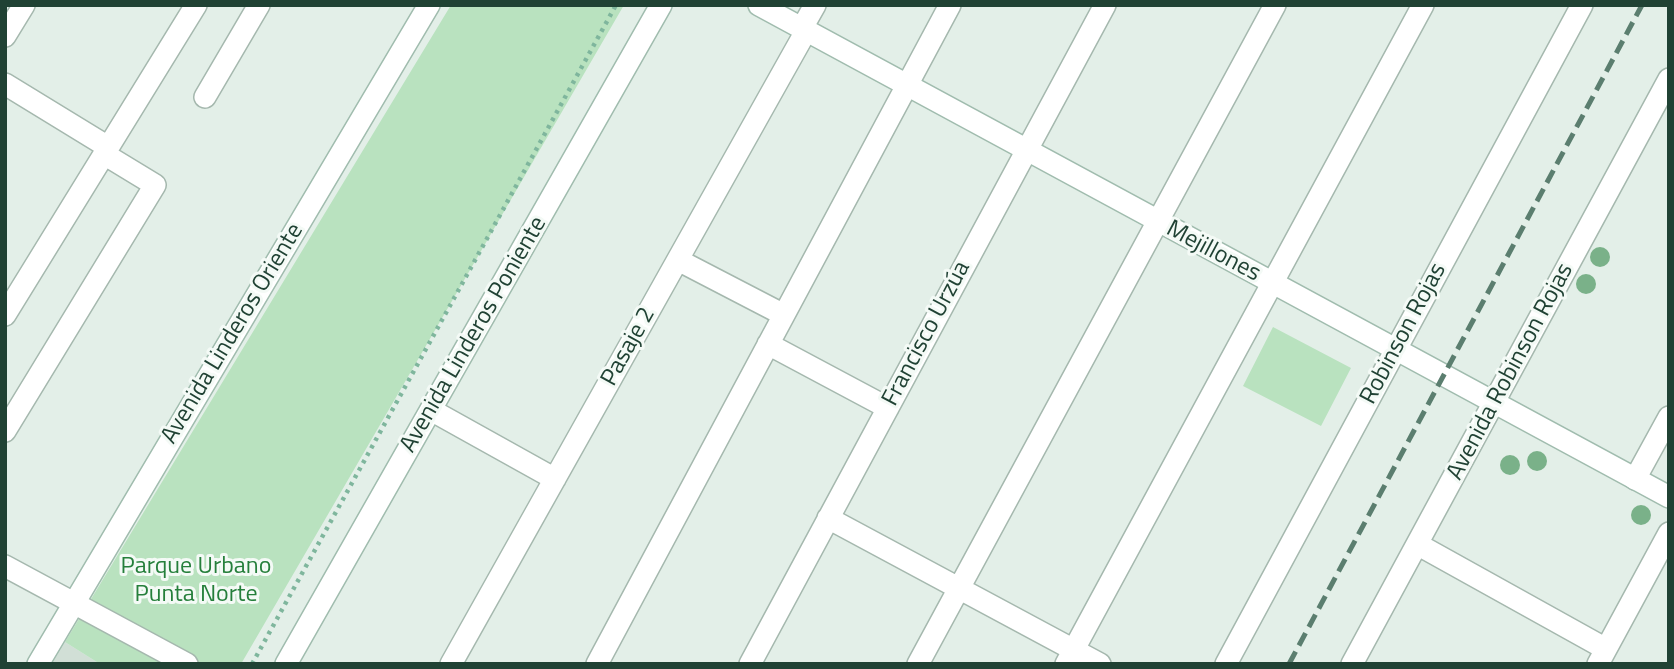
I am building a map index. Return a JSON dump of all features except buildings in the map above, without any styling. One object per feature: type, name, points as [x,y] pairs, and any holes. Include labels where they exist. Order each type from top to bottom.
[{"type":"street","points":[[5,36],[24,5]]},
{"type":"street","points":[[5,315],[196,5]]},
{"type":"street","points":[[205,97],[259,5]]},
{"type":"street","name":"Avenida Linderos Oriente","points":[[37,664],[429,5]]},
{"type":"street","name":"Avenida Linderos Poniente","points":[[286,664],[662,5]]},
{"type":"street","name":"Mejillones","points":[[759,5],[1669,497]]},
{"type":"street","name":"Pasaje 2","points":[[451,664],[678,260],[804,30],[814,5]]},
{"type":"street","points":[[597,664],[950,5]]},
{"type":"street","name":"Francisco Urzúa","points":[[750,664],[1105,5]]},
{"type":"street","points":[[918,664],[1275,5]]},
{"type":"street","points":[[1070,657],[1423,5]]},
{"type":"street","name":"Robinson Rojas","points":[[1226,664],[1582,5]]},
{"type":"street","name":"Avenida Robinson Rojas","points":[[1355,663],[1669,79]]},
{"type":"street","points":[[5,84],[155,185],[5,430]]},
{"type":"street","points":[[678,260],[784,315]]},
{"type":"street","points":[[768,344],[888,408]]},
{"type":"street","points":[[431,410],[555,479]]},
{"type":"street","points":[[1635,479],[1669,417]]},
{"type":"street","points":[[828,518],[959,589],[1070,657],[1100,664]]},
{"type":"street","points":[[1417,544],[1602,656],[1669,533]]},
{"type":"street","points":[[5,566],[187,664]]},
{"type":"path","points":[[252,664],[616,5]]},
{"type":"shaded area","points":[[65,642],[100,664],[52,664]]},
{"type":"green space","name":"Parque Urbano Punta Norte","points":[[451,5],[624,5],[241,664],[100,664],[65,642]]},
{"type":"green space","points":[[1273,327],[1351,368],[1321,426],[1243,386]]},
{"type":"railway","points":[[1289,664],[1642,5]]}]
